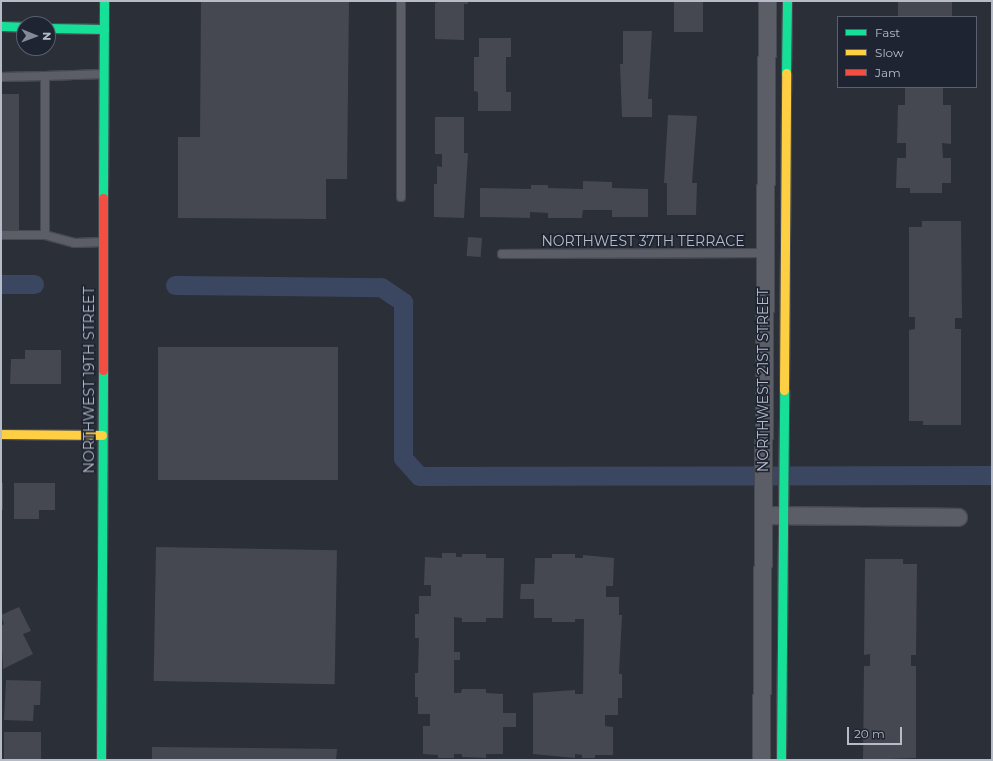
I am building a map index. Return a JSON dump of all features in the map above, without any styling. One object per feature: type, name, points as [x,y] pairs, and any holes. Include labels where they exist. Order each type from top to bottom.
[{"type":"street","name":"NORTHWEST 19TH STREET","points":[[101,760],[104,1]]},
{"type":"street","name":"NORTHWEST 21ST STREET","points":[[761,760],[766,1]]},
{"type":"street","name":"NORTHWEST 21ST STREET","points":[[781,760],[787,1]]},
{"type":"street","points":[[1,26],[16,27]]},
{"type":"street","points":[[56,28],[104,29]]},
{"type":"street","points":[[1,434],[102,435]]},
{"type":"street","points":[[762,514],[958,517]]},
{"type":"lane","points":[[401,1],[401,197]]},
{"type":"lane","points":[[1,77],[104,74]]},
{"type":"lane","points":[[45,76],[45,235]]},
{"type":"lane","points":[[1,235],[45,235],[75,243],[103,242]]},
{"type":"lane","name":"NORTHWEST 37TH TERRACE","points":[[502,254],[785,253]]},
{"type":"building","points":[[201,1],[349,1],[347,179],[326,179],[326,219],[178,218],[178,137],[200,137]]},
{"type":"building","points":[[440,1],[468,1],[468,4],[464,4],[464,40],[435,39],[435,3]]},
{"type":"building","points":[[674,1],[703,1],[703,32],[674,32]]},
{"type":"building","points":[[898,1],[952,1],[952,16],[898,16]]},
{"type":"building","points":[[623,31],[652,31],[648,99],[652,99],[652,117],[622,117],[620,64],[623,64]]},
{"type":"building","points":[[479,38],[511,38],[511,57],[506,57],[506,92],[511,92],[511,111],[478,111],[478,92],[474,91],[474,57],[479,57]]},
{"type":"building","points":[[905,88],[943,88],[943,105],[951,105],[951,144],[942,143],[943,158],[951,158],[951,183],[942,183],[942,193],[910,193],[910,188],[896,188],[897,158],[906,158],[906,143],[897,143],[898,105],[905,105]]},
{"type":"building","points":[[1,94],[19,94],[19,230],[1,230]]},
{"type":"building","points":[[668,115],[697,116],[692,183],[697,183],[696,215],[667,215],[667,183],[664,183]]},
{"type":"building","points":[[435,117],[464,117],[464,153],[468,153],[464,218],[434,217],[434,184],[437,184],[437,166],[442,167],[442,154],[435,154]]},
{"type":"building","points":[[583,181],[612,182],[612,188],[648,189],[648,217],[612,217],[612,210],[583,210],[582,218],[548,218],[548,213],[530,212],[530,218],[480,217],[480,188],[531,189],[531,185],[548,185],[548,188],[583,189]]},
{"type":"building","points":[[922,221],[961,221],[962,318],[955,318],[955,329],[961,329],[961,425],[923,425],[923,421],[909,421],[909,330],[915,329],[915,317],[909,317],[909,227],[922,227]]},
{"type":"building","points":[[468,237],[482,238],[481,257],[467,256]]},
{"type":"building","points":[[158,347],[338,347],[338,480],[158,480]]},
{"type":"building","points":[[25,350],[61,350],[61,384],[10,384],[11,359],[25,359]]},
{"type":"building","points":[[1,483],[3,483],[3,510],[1,510]]},
{"type":"building","points":[[14,483],[55,483],[55,510],[39,510],[39,519],[14,519]]},
{"type":"building","points":[[156,547],[337,550],[335,684],[154,681]]},
{"type":"building","points":[[442,553],[456,553],[456,557],[462,557],[462,554],[486,554],[486,558],[504,558],[503,618],[486,618],[486,622],[462,622],[462,618],[454,617],[454,652],[460,652],[460,660],[454,660],[454,693],[461,693],[462,689],[486,689],[486,693],[503,694],[503,713],[516,713],[516,727],[503,727],[503,754],[486,754],[486,758],[462,757],[462,754],[454,754],[454,758],[438,758],[438,755],[423,754],[423,726],[430,726],[430,714],[418,714],[418,697],[415,697],[415,673],[418,673],[419,638],[415,638],[415,614],[419,614],[419,596],[431,596],[431,585],[424,585],[425,557],[442,558]]},
{"type":"building","points":[[552,554],[575,554],[575,558],[583,558],[583,555],[614,558],[613,586],[606,586],[606,597],[619,597],[619,615],[622,615],[619,674],[622,674],[622,698],[618,698],[618,715],[605,715],[605,726],[613,727],[613,755],[595,755],[595,758],[582,758],[582,755],[575,754],[575,758],[533,754],[533,693],[575,690],[575,694],[583,694],[584,619],[575,619],[575,622],[552,622],[552,618],[534,618],[534,599],[520,599],[521,584],[534,584],[535,558],[552,558]]},
{"type":"building","points":[[865,559],[903,559],[903,564],[917,564],[916,655],[911,655],[911,666],[916,666],[916,758],[863,760],[864,666],[870,666],[870,654],[864,655]]},
{"type":"building","points":[[19,607],[31,631],[23,634],[33,654],[3,669],[1,626],[4,624],[1,615]]},
{"type":"building","points":[[6,680],[41,681],[40,705],[34,705],[33,721],[4,720]]},
{"type":"building","points":[[4,732],[41,732],[41,760],[4,760]]},
{"type":"building","points":[[152,747],[337,749],[336,760],[152,760]]},
{"type":"waterway","points":[[1,284],[34,284]]},
{"type":"waterway","points":[[175,285],[381,287],[403,302],[403,458],[419,476],[992,475]]},
{"type":"traffic: fast","points":[[103,198],[104,1]]},
{"type":"traffic: fast","points":[[786,73],[787,1]]},
{"type":"traffic: fast","points":[[1,26],[16,27]]},
{"type":"traffic: fast","points":[[56,28],[104,29]]},
{"type":"traffic: fast","points":[[101,760],[103,370]]},
{"type":"traffic: fast","points":[[781,760],[784,390]]},
{"type":"traffic: slow","points":[[784,390],[786,73]]},
{"type":"traffic: slow","points":[[1,434],[102,435]]},
{"type":"traffic: jam","points":[[103,198],[103,370]]}]
